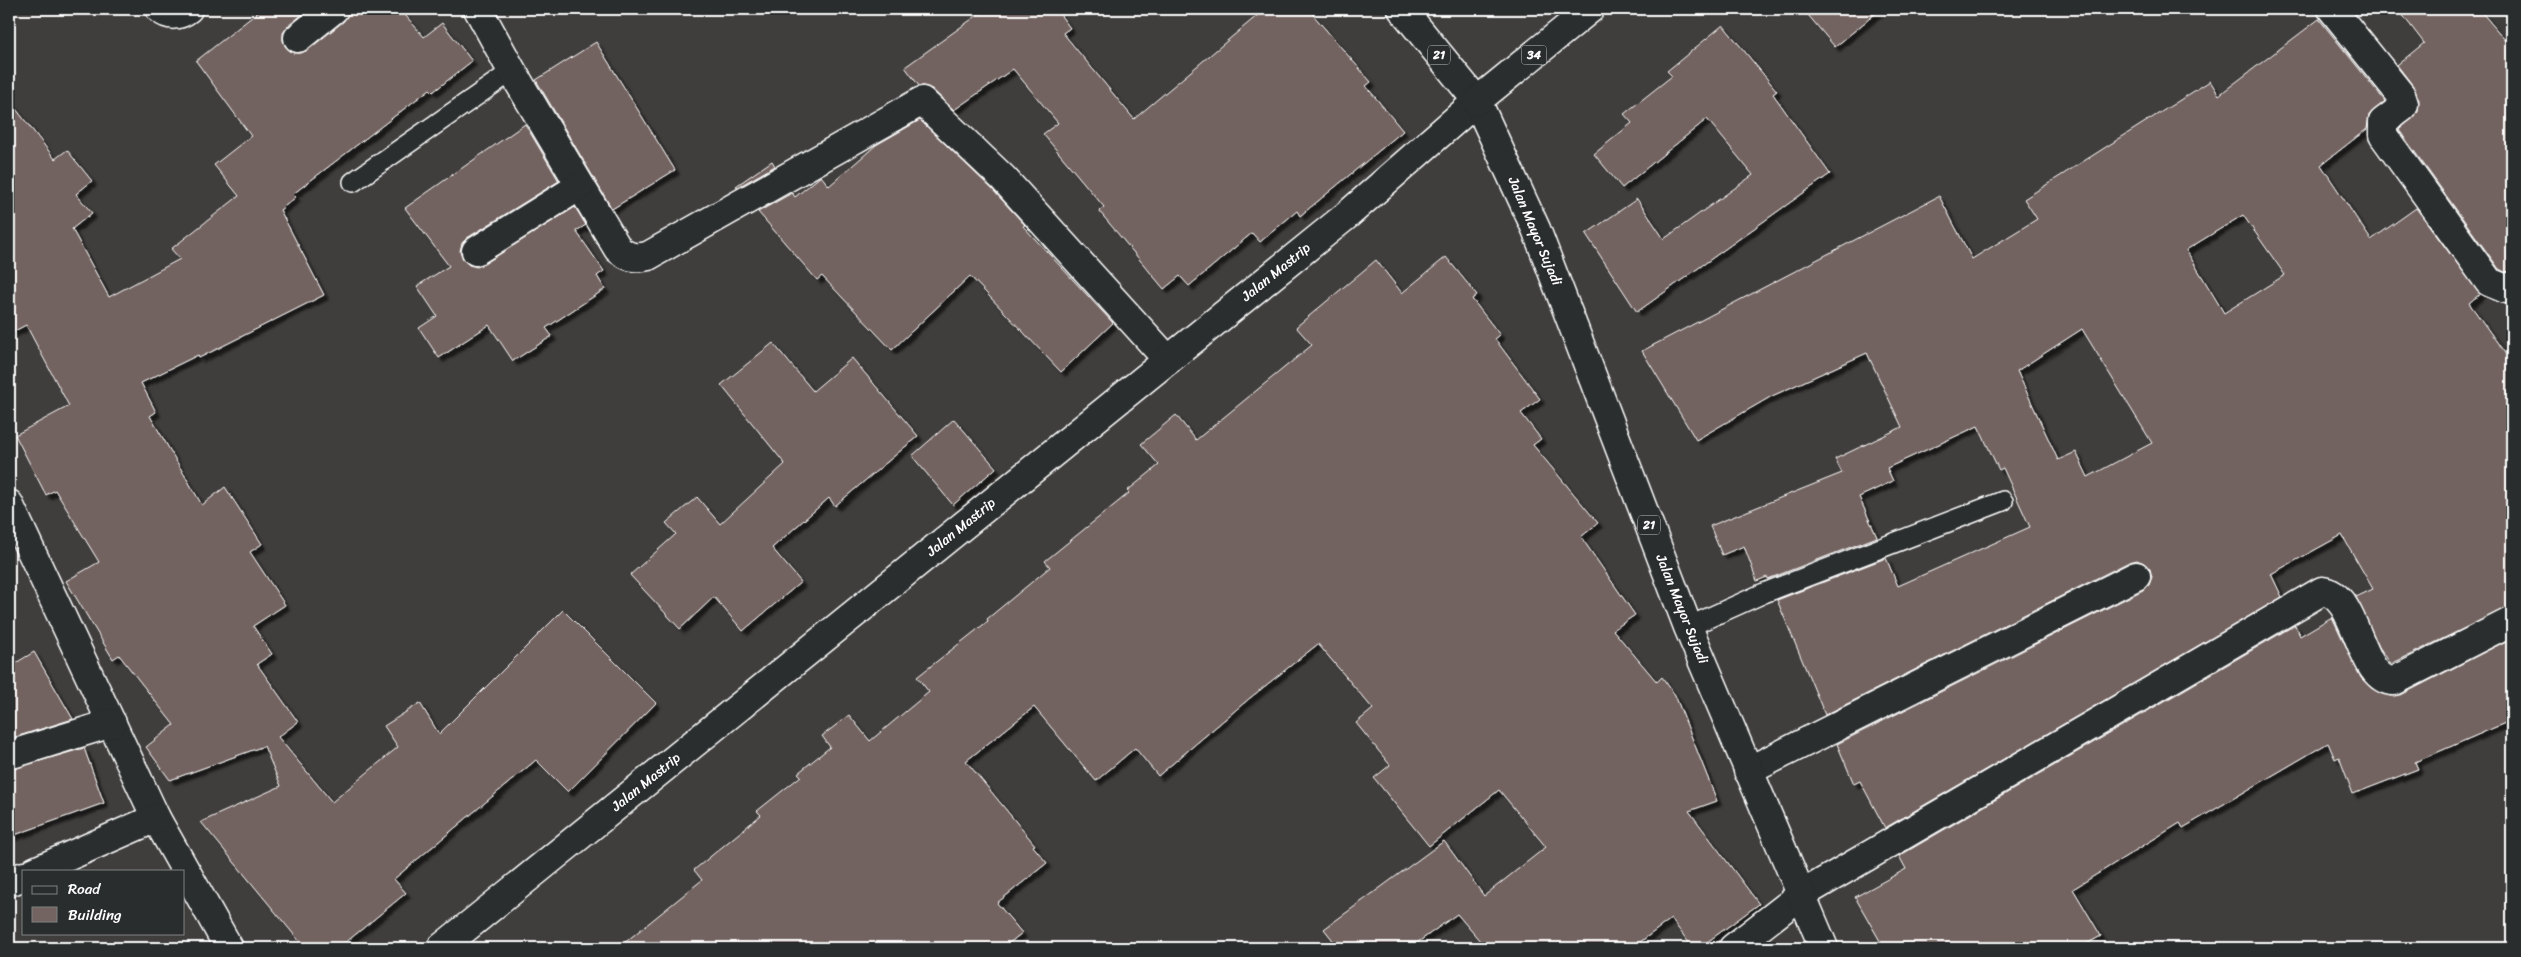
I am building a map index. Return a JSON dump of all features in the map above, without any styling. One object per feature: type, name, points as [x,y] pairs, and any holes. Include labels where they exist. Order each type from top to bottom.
[{"type":"main road","points":[[160,9],[177,15],[188,9]]},
{"type":"main road","points":[[298,38],[334,9]]},
{"type":"main road","points":[[478,9],[580,186],[618,248],[627,256],[637,258],[648,256],[922,101],[1003,178],[1168,360]]},
{"type":"main road","name":"21","points":[[1402,9],[1476,101]]},
{"type":"main road","name":"34","points":[[1476,101],[1590,9]]},
{"type":"main road","points":[[2336,10],[2402,95],[2403,107],[2383,122],[2383,135],[2489,282],[2506,289],[2512,286]]},
{"type":"main road","name":"Jalan Mastrip","points":[[441,948],[1346,216],[1476,101]]},
{"type":"main road","name":"Jalan Mayor Sujadi","points":[[1476,101],[1536,229],[1688,628],[1824,948]]},
{"type":"main road","points":[[476,251],[580,186]]},
{"type":"main road","points":[[9,504],[156,818],[229,948]]},
{"type":"main road","points":[[1748,771],[2136,576]]},
{"type":"main road","points":[[1733,948],[1801,896],[2322,591],[2330,592],[2341,602],[2376,672],[2388,681],[2402,677],[2512,621]]},
{"type":"main road","points":[[9,755],[112,723]]},
{"type":"main road","points":[[37,870],[156,818]]},
{"type":"main road","points":[[9,882],[22,877]]},
{"type":"lane","points":[[353,182],[512,71]]},
{"type":"lane","points":[[1688,628],[1764,593],[2003,501]]},
{"type":"building","points":[[262,9],[309,9],[288,26],[283,33],[286,47],[293,53],[301,53],[308,50],[344,21],[349,9],[400,9],[424,37],[442,23],[472,61],[433,92],[430,89],[293,194],[296,197],[280,210],[324,295],[199,358],[198,355],[141,383],[156,412],[150,416],[202,505],[225,487],[262,544],[250,552],[285,605],[253,626],[272,654],[257,664],[298,722],[278,737],[332,802],[398,747],[384,726],[420,703],[439,734],[563,610],[656,703],[568,792],[536,760],[394,879],[406,893],[339,948],[305,948],[201,822],[281,786],[264,746],[170,780],[146,747],[174,725],[119,655],[113,659],[66,581],[99,562],[55,490],[46,495],[15,435],[69,406],[26,325],[9,334],[9,100],[55,159],[67,150],[92,181],[76,194],[92,213],[72,229],[109,297],[180,259],[171,249],[239,196],[214,165],[251,136],[196,61]]},
{"type":"building","points":[[986,9],[1056,9],[1070,28],[1063,33],[1134,119],[1265,9],[1308,9],[1371,82],[1366,86],[1403,131],[1300,216],[1297,211],[1260,242],[1252,233],[1189,286],[1180,276],[1164,289],[1099,211],[1104,207],[1043,134],[1058,123],[1013,69],[954,110],[932,89],[919,86],[905,67]]},
{"type":"building","points":[[1803,9],[1881,9],[1835,47]]},
{"type":"building","points":[[2398,9],[2479,9],[2512,48],[2512,271],[2505,272],[2499,269],[2399,130],[2418,112],[2419,100],[2413,86],[2397,65],[2424,43]]},
{"type":"building","points":[[2319,19],[2385,101],[2369,115],[2367,129],[2321,165],[2371,240],[2416,208],[2480,294],[2469,303],[2512,363],[2512,605],[2391,664],[2379,647],[2356,597],[2373,589],[2342,535],[2271,574],[2282,597],[1885,828],[1860,781],[1854,784],[1837,744],[2143,590],[2149,585],[2152,577],[2150,569],[2144,563],[2137,560],[2129,562],[1825,715],[1777,600],[1886,558],[1898,586],[2030,527],[2003,468],[1999,470],[1978,426],[1887,468],[1893,481],[1859,497],[1877,537],[1768,579],[1767,577],[1757,581],[1744,546],[1722,555],[1710,526],[1842,473],[1835,459],[1902,427],[1867,353],[1772,396],[1696,440],[1642,351],[1939,196],[1972,259],[2037,219],[2024,199],[2210,81],[2219,95]],"holes":[[[2243,215],[2285,275],[2224,313],[2186,250]],[[2082,329],[2152,443],[2088,477],[2076,452],[2058,460],[2017,371]]]},
{"type":"building","points":[[1723,25],[1777,91],[1773,94],[1830,174],[1637,312],[1586,234],[1637,199],[1664,239],[1753,175],[1707,119],[1622,188],[1594,154],[1632,123],[1624,114],[1672,76],[1667,71]]},
{"type":"building","points":[[596,42],[675,170],[612,209],[536,80]]},
{"type":"building","points":[[920,120],[992,189],[1025,225],[1023,226],[1113,323],[1061,372],[970,276],[892,350],[822,276],[817,280],[758,212],[792,193],[795,197],[821,176],[829,186],[876,145]]},
{"type":"building","points":[[525,124],[559,181],[467,238],[462,243],[460,251],[463,259],[469,265],[477,267],[484,264],[575,207],[586,225],[576,231],[604,271],[597,276],[605,289],[546,328],[552,336],[513,361],[489,325],[439,358],[419,328],[437,316],[417,286],[449,266],[405,208]]},
{"type":"building","points":[[772,161],[775,166],[738,187],[736,186]]},
{"type":"building","points":[[1446,257],[1477,295],[1472,299],[1500,335],[1495,339],[1540,399],[1521,413],[1541,439],[1533,445],[1598,523],[1581,537],[1635,615],[1613,630],[1657,682],[1662,677],[1675,695],[1717,801],[1689,811],[1759,904],[1699,948],[1693,948],[1671,919],[1632,948],[1486,948],[1457,914],[1410,948],[1339,948],[1324,929],[1444,841],[1484,896],[1546,847],[1499,790],[1429,846],[1374,778],[1390,765],[1356,723],[1373,709],[1318,644],[1250,698],[1158,776],[1135,748],[1096,781],[1034,707],[966,761],[1035,845],[1033,846],[1047,863],[997,903],[1022,933],[1003,948],[618,948],[702,880],[694,870],[761,815],[757,811],[801,776],[798,773],[830,747],[822,736],[849,715],[870,741],[929,692],[917,677],[988,621],[987,619],[1050,567],[1045,561],[1129,493],[1127,491],[1159,465],[1141,444],[1176,415],[1196,440],[1312,345],[1296,327],[1376,260],[1402,293]]},
{"type":"building","points":[[773,343],[813,391],[852,358],[918,436],[835,506],[829,498],[772,548],[801,582],[743,631],[714,597],[680,629],[630,575],[676,534],[666,523],[697,497],[720,524],[785,464],[721,385]]},
{"type":"building","points":[[954,419],[996,468],[953,505],[912,456]]},
{"type":"building","points":[[2332,617],[2361,678],[2371,688],[2390,696],[2401,695],[2512,638],[2512,720],[2415,762],[2418,769],[2353,794],[2339,757],[2335,759],[2328,743],[2183,828],[2180,823],[2073,889],[2101,936],[2079,948],[1884,948],[1855,897],[1906,869],[1899,856],[2295,625],[2300,636]]},
{"type":"building","points":[[34,652],[73,719],[9,739],[9,667]]},
{"type":"building","points":[[84,748],[104,803],[9,837],[9,770]]}]
